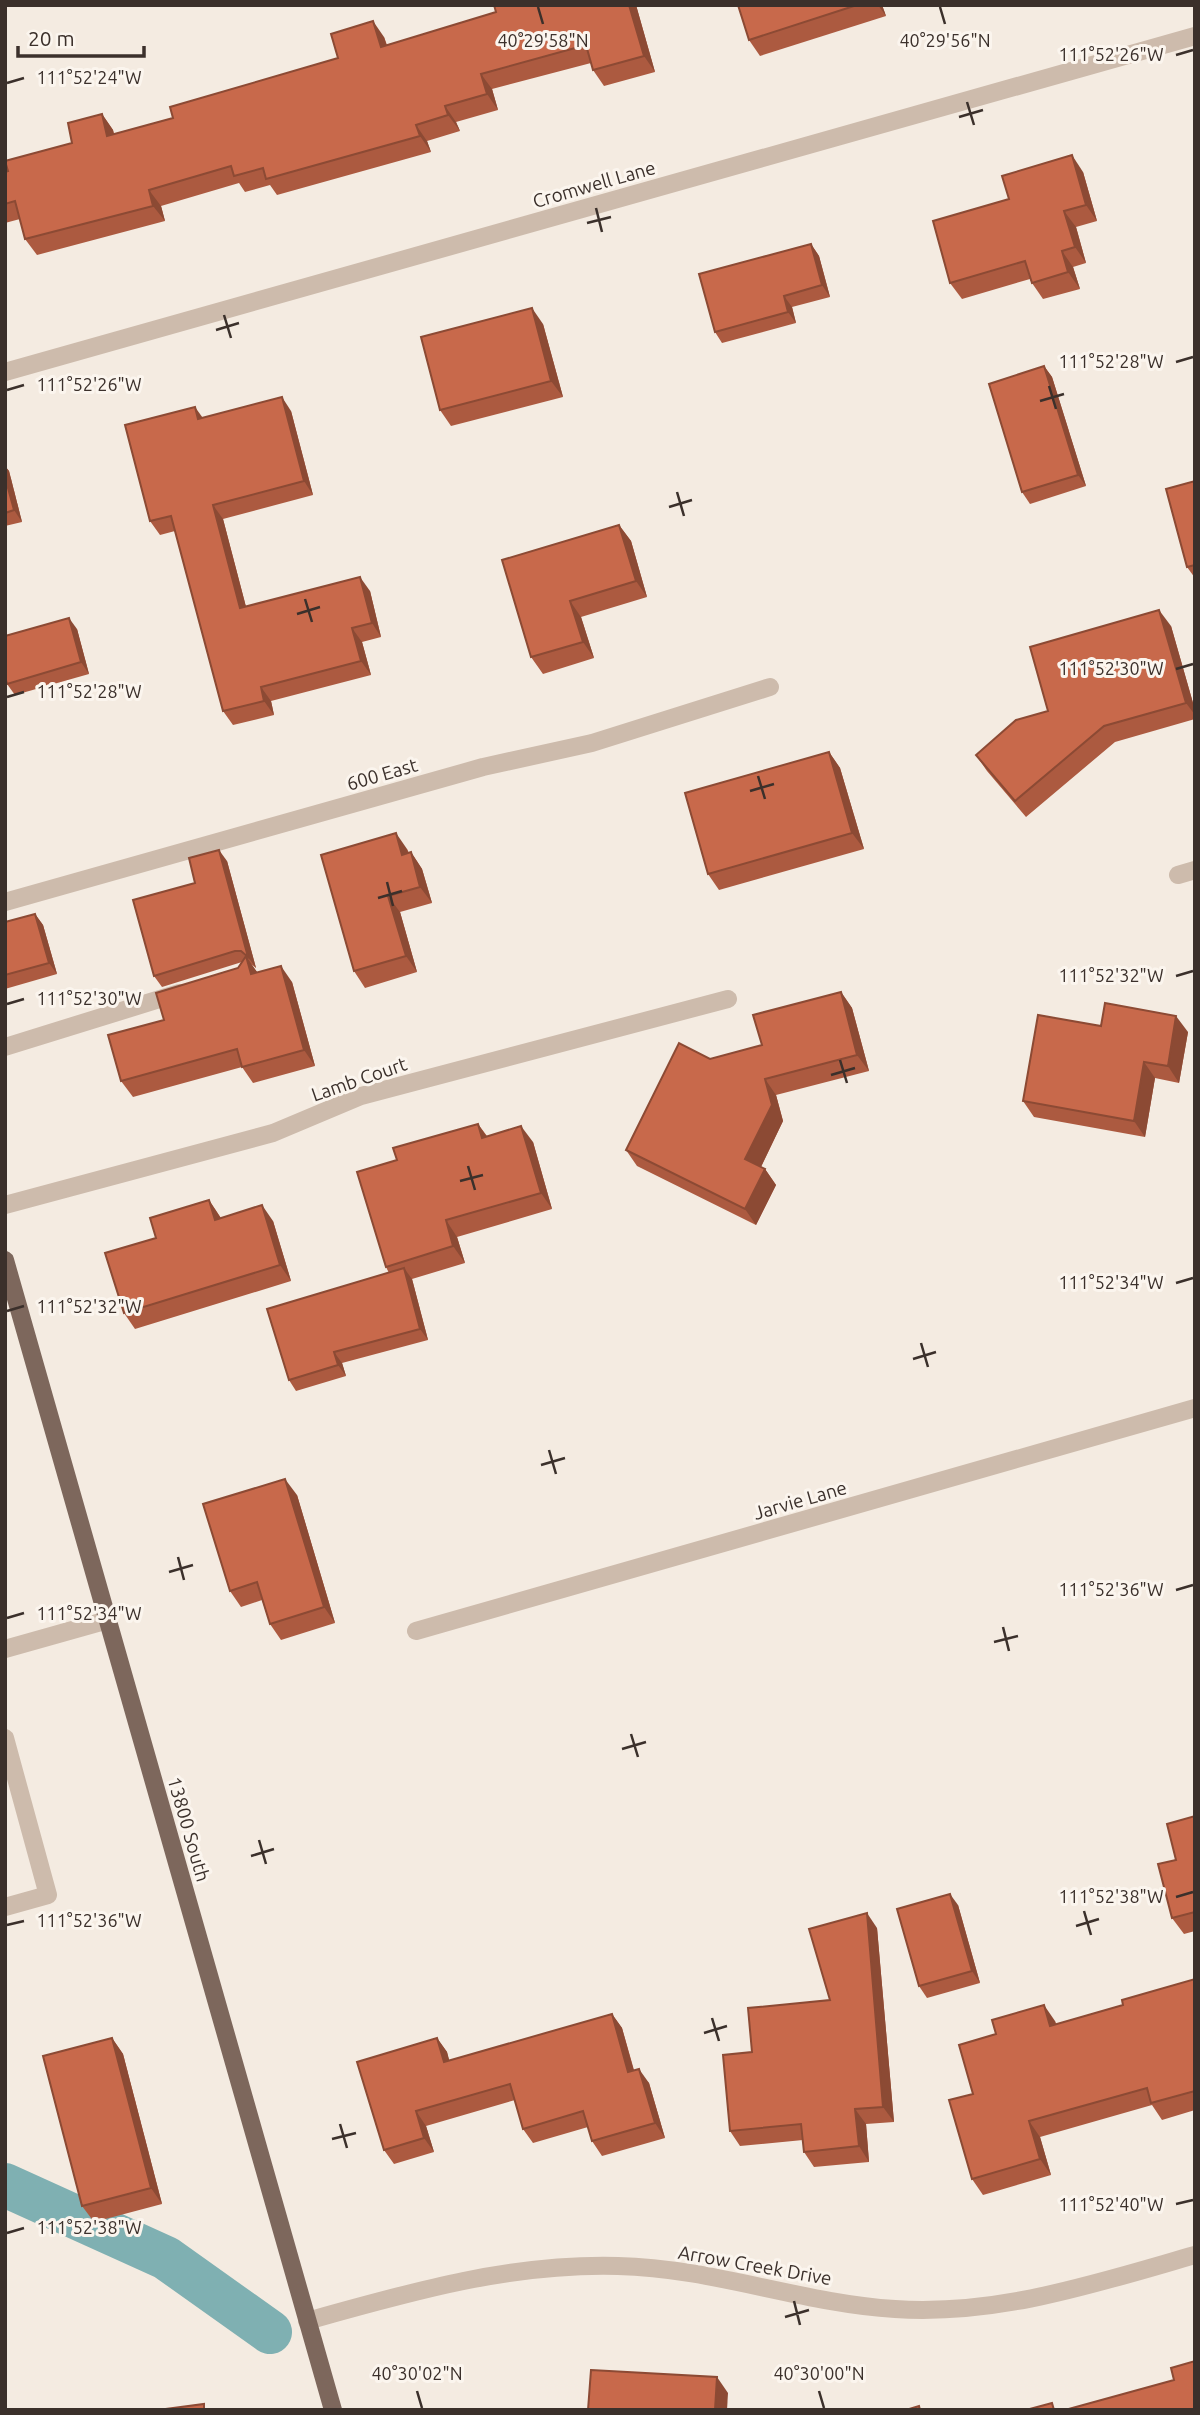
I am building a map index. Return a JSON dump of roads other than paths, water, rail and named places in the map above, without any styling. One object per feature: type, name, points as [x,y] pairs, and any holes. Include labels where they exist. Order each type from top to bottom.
[{"type":"main road","name":"13800 South","points":[[5,1260],[333,2410]]},
{"type":"street","name":"Cromwell Lane","points":[[5,372],[1195,36]]},
{"type":"street","name":"600 East","points":[[5,902],[483,767],[592,743],[770,687]]},
{"type":"street","points":[[5,1047],[193,989]]},
{"type":"street","name":"Lamb Court","points":[[5,1205],[273,1133],[361,1096],[728,999]]},
{"type":"street","name":"Jarvie Lane","points":[[416,1631],[1195,1408]]},
{"type":"street","points":[[5,1649],[108,1620]]},
{"type":"street","points":[[5,1738],[11,1780],[48,1895],[5,1907]]},
{"type":"street","name":"Arrow Creek Drive","points":[[307,2321],[444,2284],[504,2273],[560,2267],[619,2266],[674,2271],[843,2303],[896,2309],[949,2308],[1008,2303],[1071,2291],[1195,2255]]},
{"type":"waterway","points":[[5,2185],[166,2258],[270,2332]]}]
